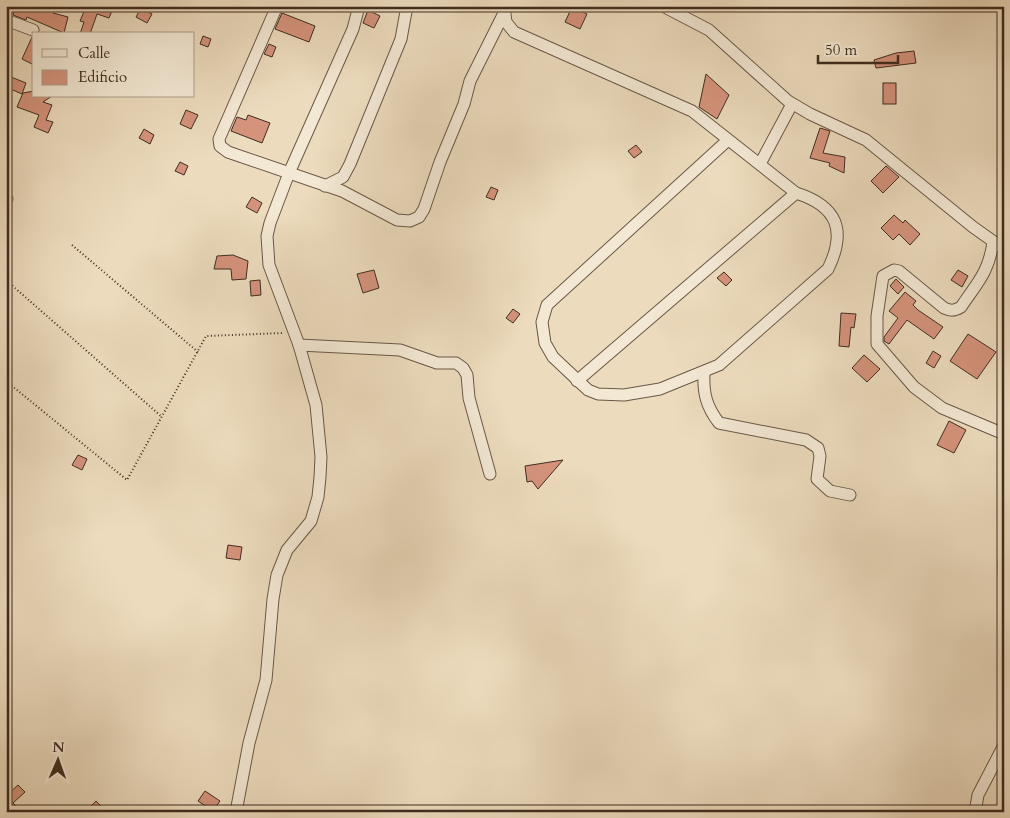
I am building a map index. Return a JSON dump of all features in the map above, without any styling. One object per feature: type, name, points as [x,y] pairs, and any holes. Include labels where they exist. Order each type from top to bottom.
[{"type":"street","points":[[277,6],[219,139],[224,150],[342,191],[397,220],[410,222],[419,217],[424,209],[440,162],[461,113],[470,81],[503,11]]},
{"type":"street","points":[[236,812],[249,743],[266,680],[277,575],[287,550],[311,521],[318,497],[321,457],[316,405],[299,345],[269,265],[267,252],[270,223],[289,173],[353,29],[360,6]]},
{"type":"street","points":[[325,186],[343,177],[350,164],[401,39],[407,6]]},
{"type":"street","points":[[664,6],[709,30],[792,104],[866,140],[1004,249]]},
{"type":"street","points":[[503,11],[509,27],[514,32],[692,111],[796,193],[814,198],[833,216],[836,248],[828,269],[719,365],[660,389],[624,395],[598,394],[577,381],[553,357],[546,343],[542,314],[547,305],[728,140]]},
{"type":"street","points":[[6,20],[33,30]]},
{"type":"street","points":[[760,164],[792,104]]},
{"type":"street","points":[[577,381],[796,193]]},
{"type":"street","points":[[993,242],[990,261],[986,270],[957,310],[951,311],[944,308],[899,271],[894,270],[883,276],[877,316],[877,344],[914,387],[942,408],[1004,434]]},
{"type":"street","points":[[299,345],[400,350],[437,363],[456,363],[464,368],[467,375],[469,398],[490,474]]},
{"type":"street","points":[[704,372],[703,390],[708,408],[719,423],[806,440],[818,448],[820,456],[817,479],[830,491],[850,494]]},
{"type":"street","points":[[1004,561],[1004,574]]},
{"type":"street","points":[[975,812],[978,795],[1004,745]]},
{"type":"path","points":[[72,245],[198,352]]},
{"type":"path","points":[[8,282],[162,417]]},
{"type":"path","points":[[6,381],[127,480],[206,336],[294,332]]},
{"type":"building","points":[[16,6],[45,6],[54,10],[53,13],[68,17],[64,32],[62,32],[27,17],[26,20],[13,15]]},
{"type":"building","points":[[79,6],[114,6],[109,18],[97,14],[91,32],[81,32],[84,22],[80,21],[85,9]]},
{"type":"building","points":[[142,6],[151,6],[148,12],[152,14],[147,23],[136,17]]},
{"type":"building","points":[[572,7],[587,14],[580,29],[565,22]]},
{"type":"building","points":[[368,10],[380,16],[374,28],[363,23]]},
{"type":"building","points":[[282,13],[315,26],[309,42],[275,29]]},
{"type":"building","points":[[203,36],[211,39],[208,47],[200,44]]},
{"type":"building","points":[[32,37],[32,64],[22,59]]},
{"type":"building","points":[[269,44],[276,47],[272,57],[264,54]]},
{"type":"building","points":[[914,51],[916,63],[876,68],[874,60],[896,53]]},
{"type":"building","points":[[706,74],[729,95],[717,119],[699,107]]},
{"type":"building","points":[[6,75],[26,83],[22,94],[6,87]]},
{"type":"building","points":[[883,83],[896,83],[896,104],[883,104]]},
{"type":"building","points":[[32,91],[32,98],[49,98],[43,102],[52,105],[46,120],[53,122],[48,133],[34,127],[39,115],[17,107],[23,93]]},
{"type":"building","points":[[186,110],[198,115],[191,129],[180,124]]},
{"type":"building","points":[[248,115],[270,123],[262,143],[231,131],[237,117],[246,120]]},
{"type":"building","points":[[820,128],[830,131],[823,153],[845,157],[844,173],[829,166],[830,163],[810,158]]},
{"type":"building","points":[[144,129],[154,135],[150,144],[139,138]]},
{"type":"building","points":[[636,145],[642,152],[634,158],[628,151]]},
{"type":"building","points":[[180,162],[188,166],[184,175],[175,171]]},
{"type":"building","points":[[886,166],[899,177],[883,193],[871,181]]},
{"type":"building","points":[[491,187],[498,190],[494,200],[486,197]]},
{"type":"building","points":[[252,197],[262,203],[257,213],[246,207]]},
{"type":"building","points":[[894,215],[903,223],[905,220],[920,234],[910,245],[899,234],[893,240],[881,228]]},
{"type":"building","points":[[233,255],[248,261],[246,279],[232,280],[231,269],[214,269],[217,256]]},
{"type":"building","points":[[374,270],[379,288],[363,293],[357,274]]},
{"type":"building","points":[[958,270],[968,276],[962,287],[951,280]]},
{"type":"building","points":[[724,272],[732,280],[726,286],[717,278]]},
{"type":"building","points":[[896,279],[904,287],[898,294],[890,286]]},
{"type":"building","points":[[260,280],[261,295],[251,296],[250,281]]},
{"type":"building","points":[[905,292],[916,301],[913,305],[918,310],[943,327],[934,339],[907,320],[889,344],[884,341],[884,337],[898,318],[889,311]]},
{"type":"building","points":[[513,309],[520,314],[513,323],[506,318]]},
{"type":"building","points":[[841,313],[856,314],[854,328],[851,327],[849,347],[839,346]]},
{"type":"building","points":[[968,334],[996,352],[977,379],[950,361]]},
{"type":"building","points":[[933,351],[941,356],[934,368],[926,363]]},
{"type":"building","points":[[864,355],[880,369],[867,382],[852,368]]},
{"type":"building","points":[[949,421],[966,430],[954,453],[937,445]]},
{"type":"building","points":[[78,455],[87,459],[82,470],[72,465]]},
{"type":"building","points":[[563,460],[538,489],[532,481],[527,482],[525,466]]},
{"type":"building","points":[[228,545],[242,547],[240,560],[226,558]]},
{"type":"building","points":[[18,785],[25,792],[13,803],[22,812],[6,812],[6,796]]},
{"type":"building","points":[[205,791],[220,801],[213,811],[198,801]]},
{"type":"building","points":[[96,801],[107,812],[85,812]]}]
